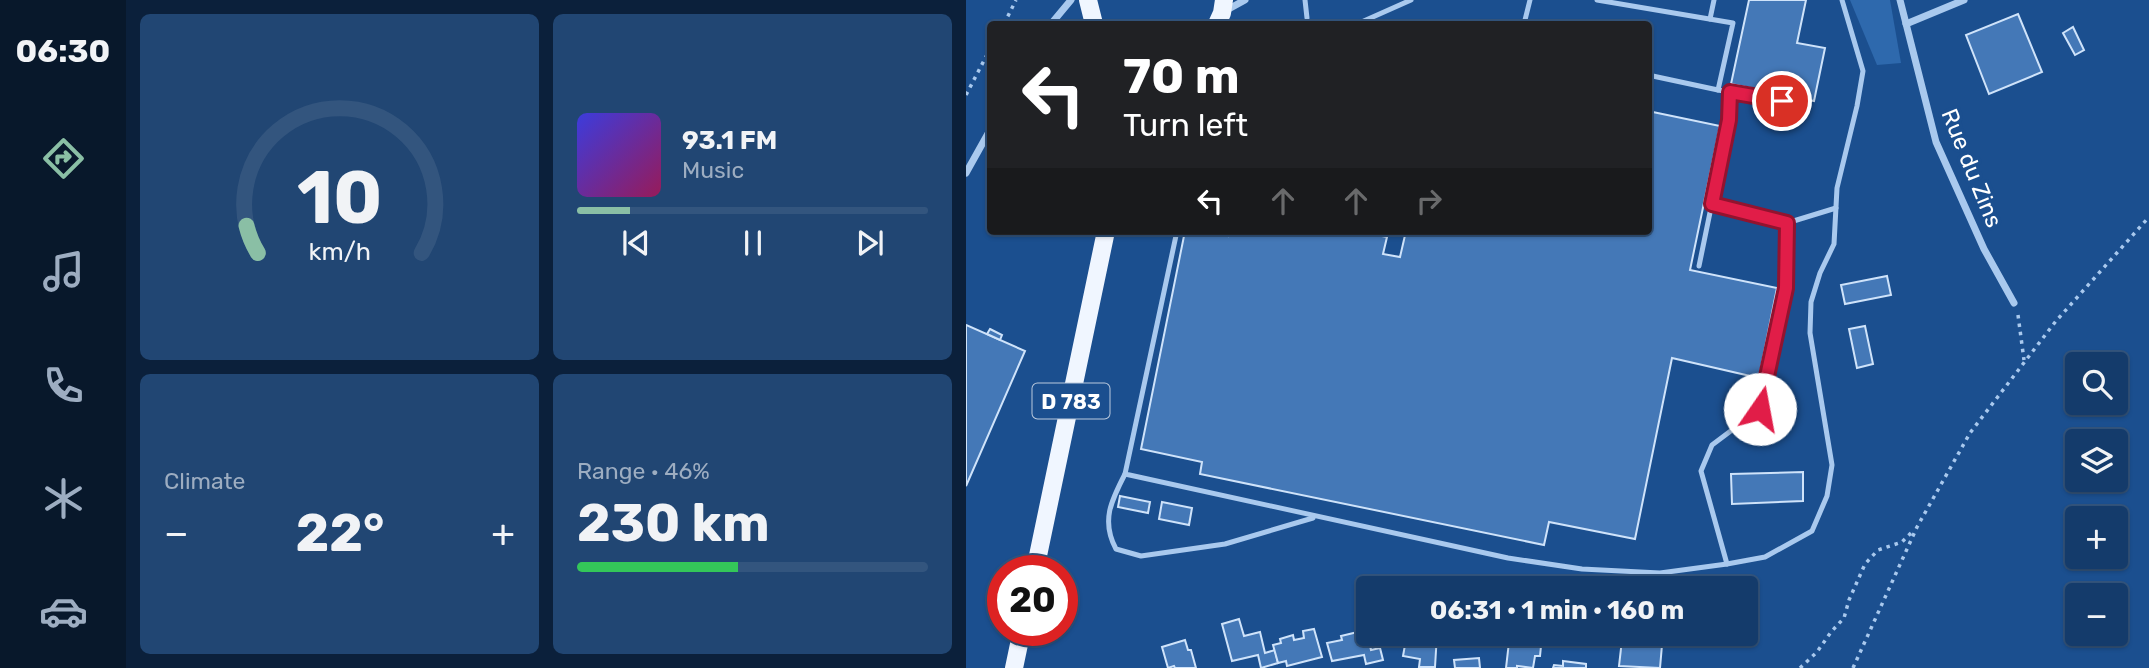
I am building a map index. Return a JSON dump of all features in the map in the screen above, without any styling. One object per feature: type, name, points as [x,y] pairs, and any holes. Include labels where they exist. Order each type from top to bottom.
[{"type":"main road","points":[[1088,0],[1093,21]]},
{"type":"main road","name":"D 783","points":[[1038,555],[1105,235]]},
{"type":"main road","points":[[1014,668],[1019,646]]},
{"type":"street","points":[[1054,21],[1071,0]]},
{"type":"street","points":[[1221,13],[1245,0]]},
{"type":"street","name":"Rue du Zins","points":[[1900,0],[1936,142],[1984,249],[2013,301]]},
{"type":"street","points":[[1906,24],[1964,0]]},
{"type":"street","points":[[966,173],[987,135]]},
{"type":"lane","points":[[1306,0],[1307,18]]},
{"type":"lane","points":[[1364,21],[1411,0]]},
{"type":"lane","points":[[1525,21],[1530,0]]},
{"type":"lane","points":[[1597,0],[1733,23],[1718,90]]},
{"type":"lane","points":[[1710,19],[1714,0]]},
{"type":"lane","points":[[1125,474],[1508,558],[1582,569],[1660,573],[1727,564],[1765,557],[1812,531],[1827,496],[1832,465],[1810,333],[1811,302],[1820,273],[1834,244],[1837,188],[1863,71],[1842,0]]},
{"type":"lane","points":[[1652,76],[1809,105]]},
{"type":"lane","points":[[1699,267],[1729,120],[1730,92]]},
{"type":"lane","points":[[1712,204],[1787,223],[1836,208]]},
{"type":"lane","points":[[1727,564],[1701,471],[1712,445],[1760,409],[1786,288],[1787,223]]},
{"type":"lane","points":[[1176,235],[1125,474],[1113,497],[1107,521],[1109,536],[1116,549],[1140,556],[1225,544],[1316,517]]},
{"type":"path","points":[[1005,21],[1016,0]]},
{"type":"path","points":[[966,96],[987,55]]},
{"type":"path","points":[[1853,668],[1917,527],[1969,433],[2056,321],[2149,217]]},
{"type":"path","points":[[2013,301],[2020,322],[2025,362]]},
{"type":"path","points":[[1800,668],[1817,652],[1844,618],[1849,600],[1866,564],[1878,550],[1902,542],[1917,527]]},
{"type":"shaded area","points":[[1850,0],[1890,0],[1901,63],[1877,65]]},
{"type":"building","points":[[1749,0],[1806,0],[1797,43],[1825,48],[1814,101],[1731,84]]},
{"type":"building","points":[[2018,14],[2042,72],[1989,94],[1966,35]]},
{"type":"building","points":[[2073,27],[2084,50],[2075,55],[2063,33]]},
{"type":"building","points":[[1652,112],[1720,126],[1690,270],[1777,288],[1759,378],[1672,358],[1635,539],[1549,522],[1544,545],[1200,474],[1202,462],[1141,449],[1184,235],[1377,235],[1387,237],[1383,254],[1400,257],[1405,235],[1652,235]]},
{"type":"building","points":[[1887,276],[1891,295],[1845,304],[1841,285]]},
{"type":"building","points":[[966,325],[1025,351],[966,486]]},
{"type":"building","points":[[1865,326],[1873,364],[1857,368],[1849,329]]},
{"type":"building","points":[[990,329],[1002,335],[1000,340],[987,334]]},
{"type":"building","points":[[1803,472],[1803,501],[1732,504],[1731,474]]},
{"type":"building","points":[[1120,496],[1150,502],[1148,513],[1118,507]]},
{"type":"building","points":[[1162,502],[1192,508],[1189,525],[1159,519]]},
{"type":"building","points":[[1239,619],[1244,636],[1260,632],[1265,653],[1275,650],[1278,663],[1261,668],[1258,655],[1232,661],[1222,624]]},
{"type":"building","points":[[1314,629],[1322,657],[1287,666],[1286,661],[1278,663],[1273,645],[1281,643],[1280,639],[1293,635],[1294,640],[1304,638],[1303,631]]},
{"type":"building","points":[[1356,632],[1356,646],[1370,646],[1371,650],[1380,648],[1383,660],[1366,664],[1364,655],[1332,661],[1327,643],[1342,640],[1341,636]]},
{"type":"building","points":[[1185,640],[1196,668],[1168,668],[1162,647]]},
{"type":"building","points":[[1405,646],[1436,646],[1435,667],[1419,667],[1420,659],[1403,656]]},
{"type":"building","points":[[1509,646],[1541,646],[1540,656],[1535,656],[1533,668],[1506,668]]},
{"type":"building","points":[[1621,646],[1662,646],[1660,668],[1619,666]]},
{"type":"building","points":[[1479,658],[1480,668],[1455,668],[1454,660]]},
{"type":"building","points":[[1563,661],[1586,664],[1586,668],[1553,668],[1554,665],[1563,666]]},
{"type":"route","points":[[1760,409],[1786,288],[1787,223],[1712,204],[1729,120],[1730,92],[1782,101]]}]
